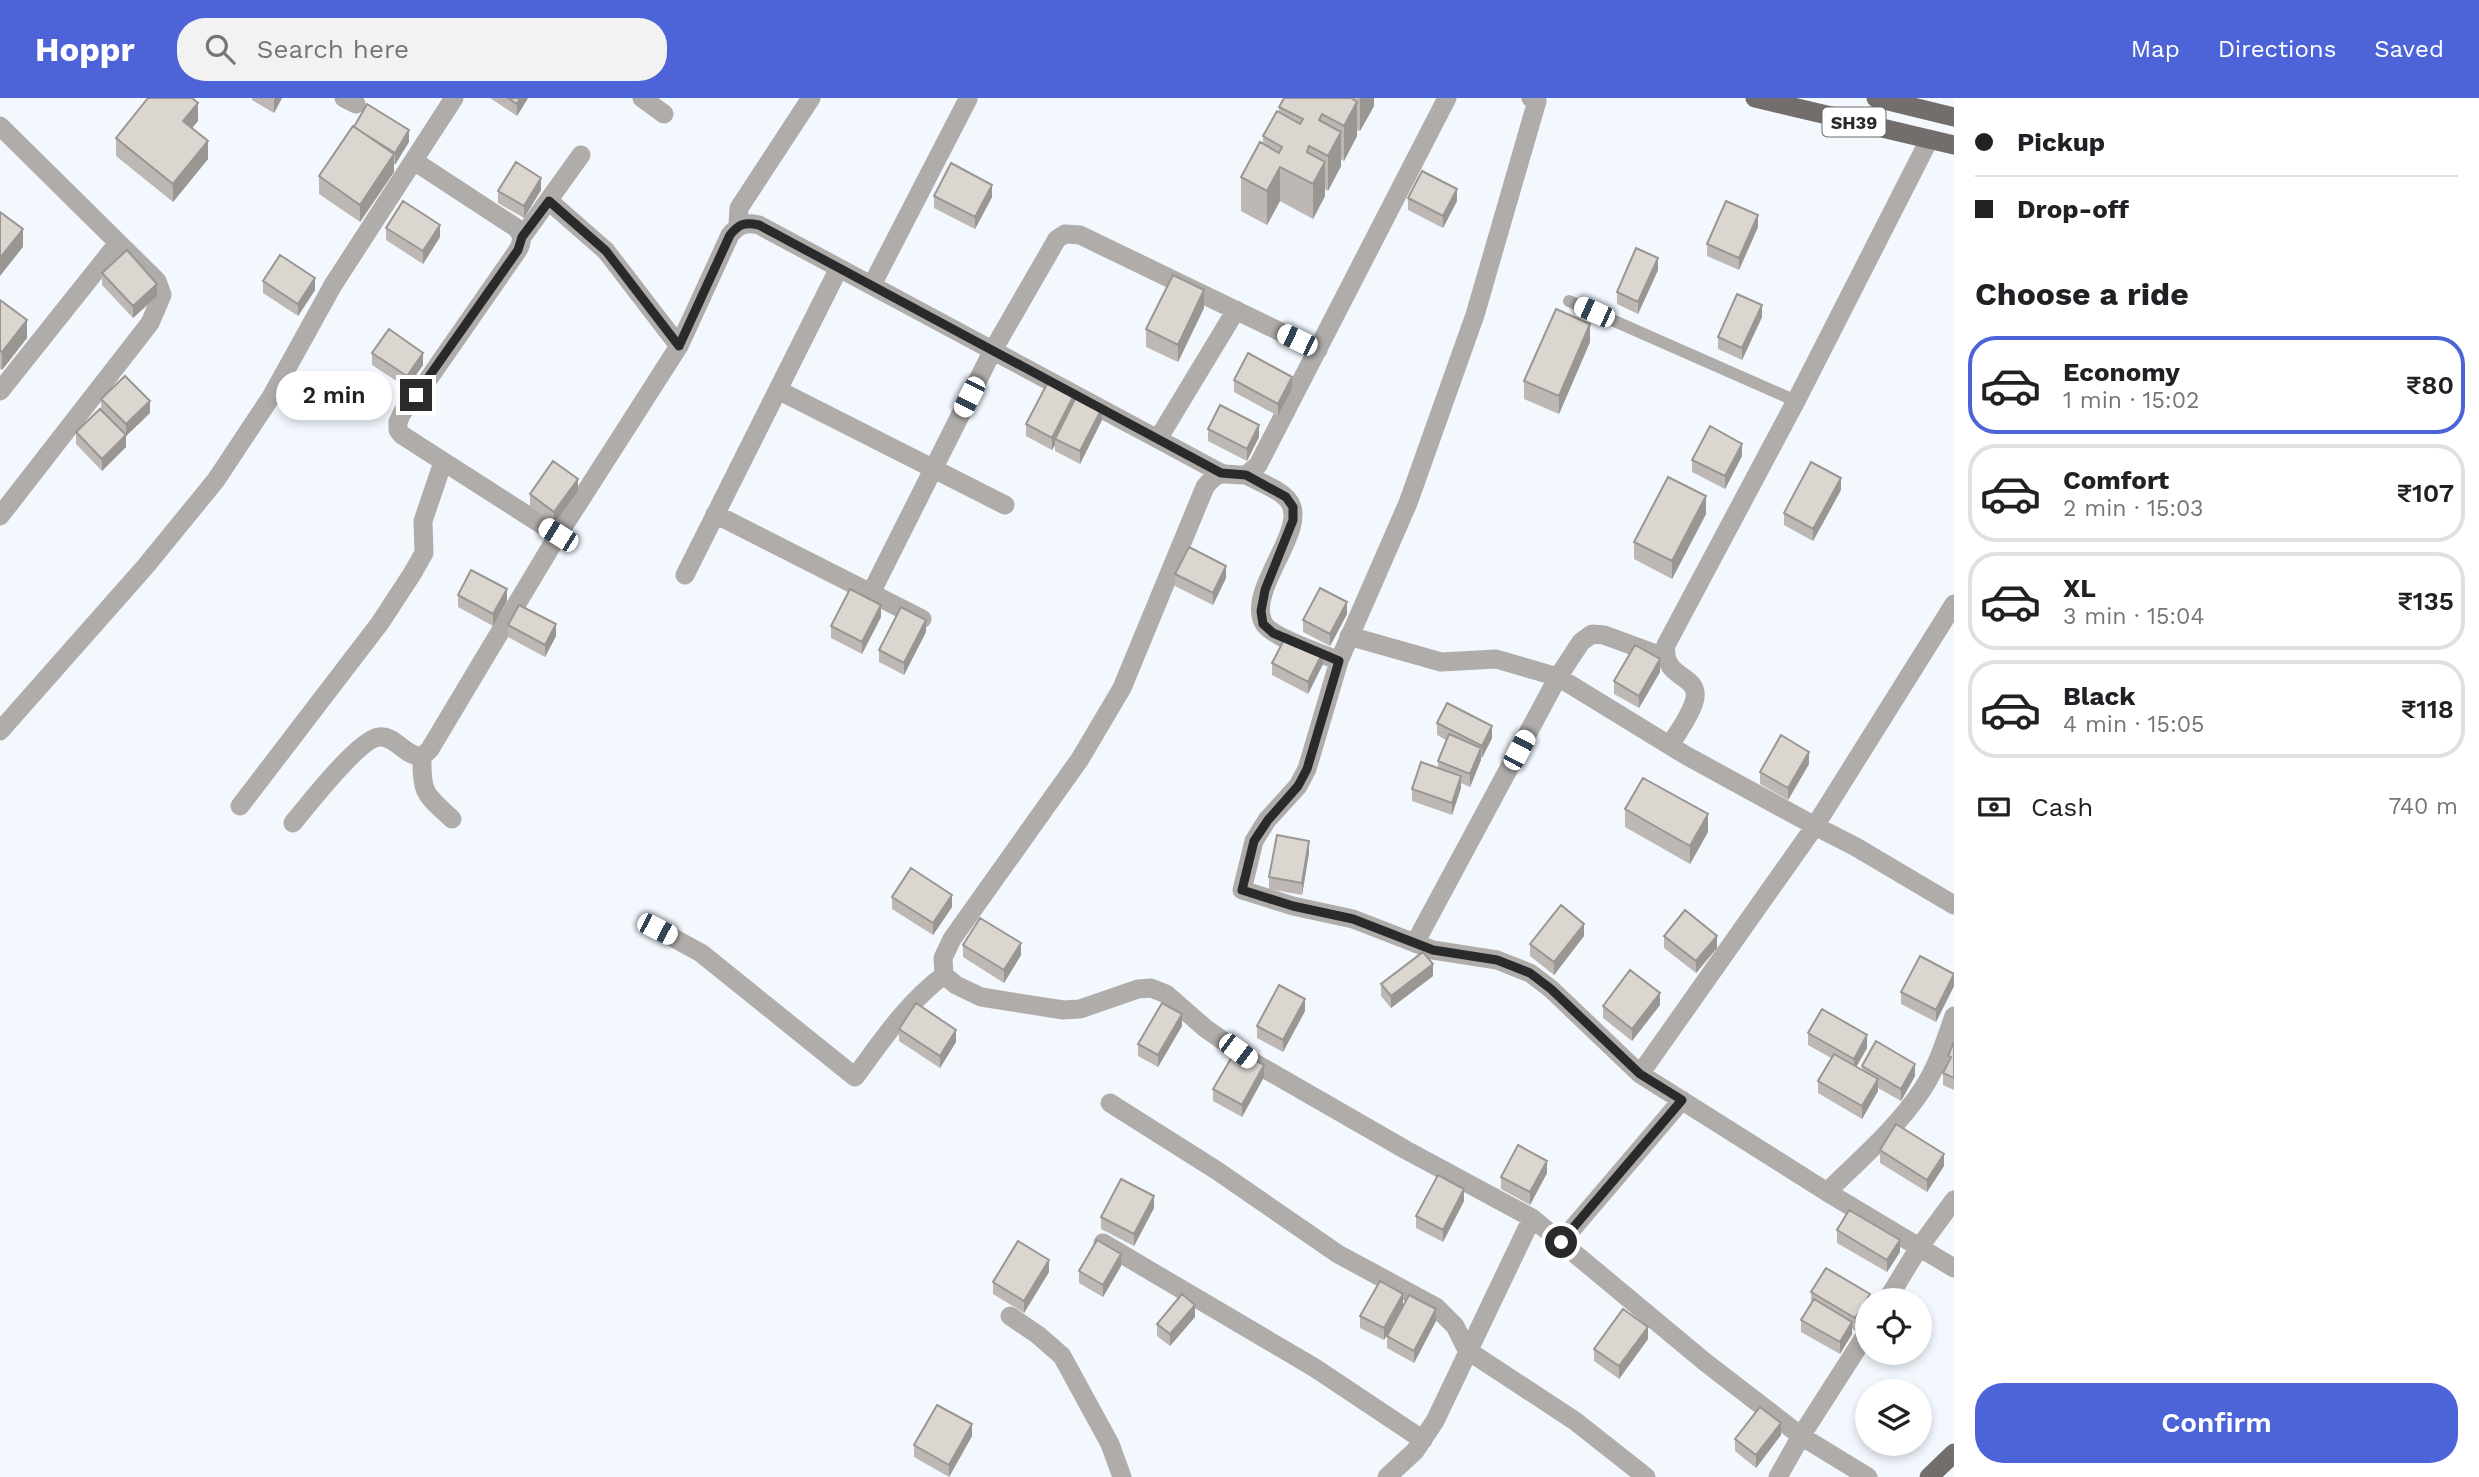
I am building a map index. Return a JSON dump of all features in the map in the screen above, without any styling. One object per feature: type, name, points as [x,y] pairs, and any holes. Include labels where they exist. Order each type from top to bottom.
[{"type":"main road","name":"SH39","points":[[1755,98],[1954,145]]},
{"type":"main road","points":[[1876,98],[1954,117]]},
{"type":"main road","points":[[1929,1477],[1954,1453]]},
{"type":"street","points":[[0,731],[145,567],[216,480],[271,397],[333,285],[454,98]]},
{"type":"street","points":[[642,98],[664,114]]},
{"type":"street","points":[[452,819],[428,796],[422,782],[422,757],[430,748],[558,535],[679,346],[730,235],[738,225],[739,208],[811,98]]},
{"type":"street","points":[[1246,475],[1258,466],[1447,98]]},
{"type":"street","points":[[1531,98],[1538,101],[1475,315],[1408,503],[1339,661],[1307,769],[1298,786],[1268,820],[1254,841],[1242,890],[1293,906],[1353,919],[1448,954],[1497,960],[1530,973],[1551,989],[1640,1074],[1918,1249],[1954,1268]]},
{"type":"street","points":[[872,285],[968,99]]},
{"type":"street","points":[[0,126],[156,281],[162,295],[150,323],[0,516]]},
{"type":"street","points":[[1671,745],[1694,703],[1696,692],[1692,683],[1671,670],[1664,657],[1666,645],[1796,401],[1929,140]]},
{"type":"street","points":[[558,535],[406,438],[398,430],[398,422],[518,250],[522,237],[581,155]]},
{"type":"street","points":[[414,161],[515,227],[522,237]]},
{"type":"street","points":[[549,201],[606,251],[679,346]]},
{"type":"street","points":[[738,225],[759,225],[1221,473],[1246,475],[1286,497],[1293,507],[1293,520],[1265,590],[1261,611],[1263,624],[1273,633],[1339,661]]},
{"type":"street","points":[[871,593],[993,350],[1057,239],[1065,234],[1080,235],[1318,349]]},
{"type":"street","points":[[0,391],[118,243]]},
{"type":"street","points":[[685,575],[839,268]]},
{"type":"street","points":[[1158,439],[1236,310]]},
{"type":"street","points":[[778,390],[1005,505]]},
{"type":"street","points":[[240,806],[380,623],[412,574],[424,553],[423,521],[443,462]]},
{"type":"street","points":[[1221,473],[1212,478],[1205,487],[1110,712],[1080,759],[952,939],[943,958],[944,975],[981,997],[1063,1010],[1080,1009],[1138,989],[1151,988],[1166,994],[1205,1028],[1253,1062],[1406,1150],[1532,1218],[1704,1362],[1801,1436],[1868,1477]]},
{"type":"street","points":[[715,514],[922,619]]},
{"type":"street","points":[[1640,1074],[1815,825],[1954,604]]},
{"type":"street","points":[[1415,943],[1558,677],[1581,642],[1592,634],[1604,635],[1664,657]]},
{"type":"street","points":[[1349,636],[1441,662],[1496,659],[1558,677],[1687,756],[1856,847],[1954,905]]},
{"type":"street","points":[[293,824],[327,782],[369,741],[380,736],[393,740],[406,753],[422,757]]},
{"type":"street","points":[[657,929],[701,953],[856,1077],[903,1012],[923,991],[944,975]]},
{"type":"street","points":[[1827,1192],[1909,1108],[1923,1089],[1954,1016]]},
{"type":"street","points":[[1561,1242],[1682,1100]]},
{"type":"street","points":[[1110,1103],[1216,1170],[1338,1254],[1436,1307],[1455,1326],[1467,1350],[1575,1421],[1646,1477]]},
{"type":"street","points":[[1894,1288],[1918,1249],[1954,1200]]},
{"type":"street","points":[[1387,1477],[1415,1451],[1435,1421],[1532,1218]]},
{"type":"street","points":[[1104,1243],[1315,1368],[1423,1440]]},
{"type":"street","points":[[1010,1316],[1062,1356],[1110,1444],[1122,1477]]},
{"type":"street","points":[[1777,1477],[1855,1353]]},
{"type":"lane","points":[[1569,301],[1796,401]]},
{"type":"building","points":[[148,98],[192,98],[198,103],[183,121],[208,141],[173,184],[116,138]]},
{"type":"building","points":[[508,98],[520,98],[517,104]]},
{"type":"building","points":[[1284,98],[1351,98],[1357,102],[1344,126],[1322,114],[1319,120],[1341,132],[1328,156],[1309,146],[1307,152],[1325,162],[1313,184],[1280,167],[1267,191],[1241,177],[1260,142],[1279,153],[1282,147],[1263,136],[1277,111],[1300,124],[1303,119],[1279,107]]},
{"type":"building","points":[[367,104],[409,130],[395,153],[354,127]]},
{"type":"building","points":[[353,126],[394,154],[360,205],[319,176]]},
{"type":"building","points":[[516,162],[541,178],[524,206],[498,191]]},
{"type":"building","points":[[951,163],[992,185],[975,217],[934,196]]},
{"type":"building","points":[[1422,171],[1457,189],[1443,216],[1408,198]]},
{"type":"building","points":[[403,201],[440,225],[423,251],[386,228]]},
{"type":"building","points":[[1726,201],[1758,215],[1739,258],[1707,244]]},
{"type":"building","points":[[0,212],[23,229],[0,258]]},
{"type":"building","points":[[1636,248],[1658,258],[1638,302],[1617,292]]},
{"type":"building","points":[[127,250],[157,284],[133,306],[102,273]]},
{"type":"building","points":[[280,255],[315,278],[298,304],[263,281]]},
{"type":"building","points":[[1173,275],[1204,290],[1178,345],[1146,329]]},
{"type":"building","points":[[1737,294],[1762,305],[1742,348],[1718,337]]},
{"type":"building","points":[[0,300],[27,320],[2,352],[0,351]]},
{"type":"building","points":[[1556,309],[1590,324],[1559,396],[1524,381]]},
{"type":"building","points":[[389,329],[423,353],[407,376],[372,353]]},
{"type":"building","points":[[1248,353],[1292,377],[1278,404],[1234,380]]},
{"type":"building","points":[[125,376],[150,401],[126,424],[101,399]]},
{"type":"building","points":[[1048,382],[1074,395],[1052,438],[1026,424]]},
{"type":"building","points":[[1077,395],[1102,408],[1080,451],[1055,439]]},
{"type":"building","points":[[1220,405],[1259,425],[1247,449],[1208,429]]},
{"type":"building","points":[[100,409],[126,435],[102,459],[76,432]]},
{"type":"building","points":[[1710,426],[1742,444],[1725,476],[1692,460]]},
{"type":"building","points":[[553,461],[578,479],[554,512],[530,494]]},
{"type":"building","points":[[1811,462],[1841,478],[1813,529],[1784,513]]},
{"type":"building","points":[[1668,477],[1706,496],[1672,561],[1634,542]]},
{"type":"building","points":[[1189,547],[1226,566],[1213,593],[1175,574]]},
{"type":"building","points":[[471,570],[507,589],[493,614],[458,595]]},
{"type":"building","points":[[1320,588],[1347,602],[1330,634],[1303,620]]},
{"type":"building","points":[[850,589],[881,605],[862,642],[831,626]]},
{"type":"building","points":[[519,605],[556,624],[545,645],[508,625]]},
{"type":"building","points":[[901,607],[926,620],[904,663],[879,650]]},
{"type":"building","points":[[1287,634],[1323,652],[1308,682],[1272,663]]},
{"type":"building","points":[[1635,645],[1660,659],[1639,696],[1614,681]]},
{"type":"building","points":[[1447,703],[1492,726],[1482,746],[1437,723]]},
{"type":"building","points":[[1449,734],[1481,748],[1470,774],[1438,761]]},
{"type":"building","points":[[1781,735],[1809,752],[1788,788],[1760,772]]},
{"type":"building","points":[[1421,762],[1461,776],[1452,803],[1412,789]]},
{"type":"building","points":[[1643,778],[1708,814],[1690,846],[1625,809]]},
{"type":"building","points":[[1277,835],[1309,841],[1302,883],[1269,877]]},
{"type":"building","points":[[911,868],[952,895],[933,923],[892,897]]},
{"type":"building","points":[[1561,905],[1584,924],[1554,962],[1530,944]]},
{"type":"building","points":[[1685,910],[1717,936],[1696,961],[1664,936]]},
{"type":"building","points":[[980,918],[1021,943],[1004,970],[963,945]]},
{"type":"building","points":[[1423,952],[1433,964],[1391,996],[1381,984]]},
{"type":"building","points":[[1920,956],[1954,974],[1936,1010],[1901,992]]},
{"type":"building","points":[[1630,970],[1660,993],[1632,1029],[1603,1006]]},
{"type":"building","points":[[1279,985],[1305,999],[1283,1040],[1257,1026]]},
{"type":"building","points":[[916,1003],[956,1030],[940,1056],[899,1029]]},
{"type":"building","points":[[1162,1003],[1182,1014],[1158,1055],[1138,1044]]},
{"type":"building","points":[[1822,1009],[1867,1035],[1854,1059],[1808,1033]]},
{"type":"building","points":[[1876,1041],[1915,1064],[1901,1089],[1862,1066]]},
{"type":"building","points":[[1954,1042],[1954,1078],[1943,1073],[1951,1057],[1948,1056]]},
{"type":"building","points":[[1236,1050],[1264,1065],[1242,1105],[1213,1089]]},
{"type":"building","points":[[1834,1054],[1878,1079],[1862,1106],[1818,1081]]},
{"type":"building","points":[[1896,1124],[1944,1154],[1927,1180],[1880,1150]]},
{"type":"building","points":[[1518,1145],[1547,1161],[1530,1192],[1501,1177]]},
{"type":"building","points":[[1438,1175],[1464,1189],[1443,1230],[1416,1216]]},
{"type":"building","points":[[1121,1179],[1154,1196],[1134,1234],[1101,1217]]},
{"type":"building","points":[[1849,1210],[1900,1240],[1887,1260],[1837,1230]]},
{"type":"building","points":[[1097,1240],[1121,1254],[1103,1285],[1079,1271]]},
{"type":"building","points":[[1018,1241],[1049,1260],[1024,1301],[993,1282]]},
{"type":"building","points":[[1826,1268],[1860,1288],[1855,1288],[1855,1318],[1811,1292]]},
{"type":"building","points":[[1380,1281],[1403,1294],[1384,1328],[1360,1316]]},
{"type":"building","points":[[1182,1294],[1195,1305],[1170,1334],[1157,1324]]},
{"type":"building","points":[[1409,1295],[1436,1309],[1414,1351],[1387,1336]]},
{"type":"building","points":[[1814,1299],[1852,1322],[1840,1342],[1801,1320]]},
{"type":"building","points":[[1623,1309],[1648,1327],[1619,1366],[1594,1349]]},
{"type":"building","points":[[937,1405],[972,1424],[949,1465],[914,1445]]},
{"type":"building","points":[[1760,1407],[1781,1423],[1756,1455],[1735,1439]]},
{"type":"route","points":[[416,395],[518,250],[522,237],[549,201],[606,251],[679,346],[730,235],[738,225],[747,223],[759,225],[1221,473],[1246,475],[1286,497],[1293,507],[1293,520],[1265,590],[1261,611],[1263,624],[1273,633],[1339,661],[1307,769],[1298,786],[1268,820],[1254,841],[1242,890],[1293,906],[1353,919],[1433,950],[1497,960],[1530,973],[1551,989],[1640,1074],[1682,1100],[1561,1242]]}]
